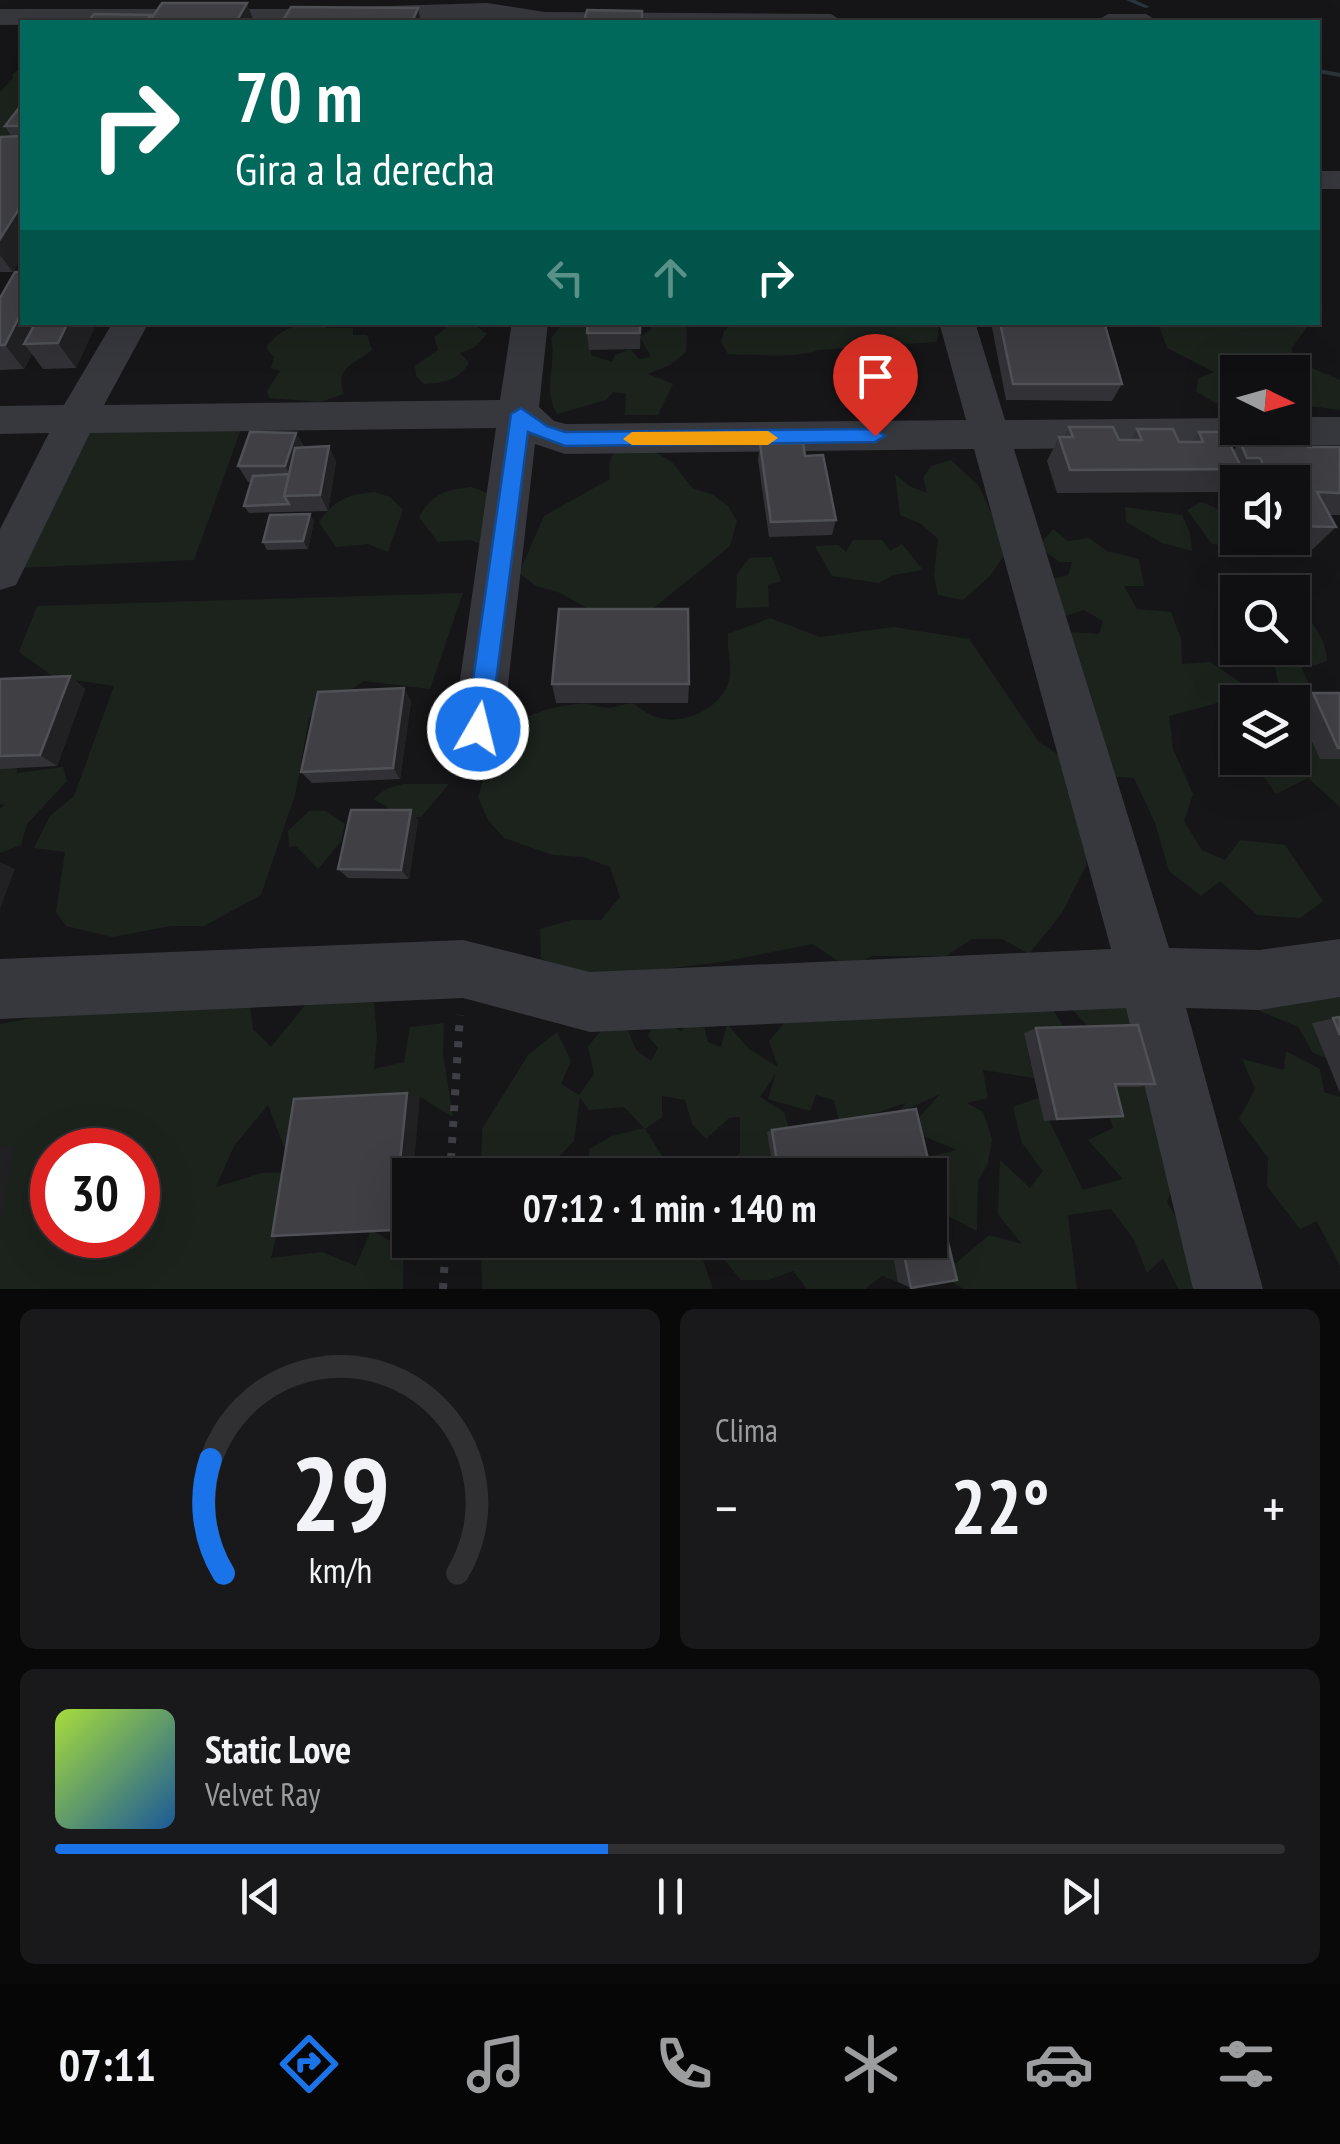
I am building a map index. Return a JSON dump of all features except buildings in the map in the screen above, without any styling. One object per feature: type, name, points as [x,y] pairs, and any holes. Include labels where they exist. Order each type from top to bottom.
[{"type":"street","points":[[0,17],[288,20],[487,6],[562,20]]},
{"type":"street","points":[[0,572],[78,416],[130,325]]},
{"type":"street","points":[[478,729],[530,325]]},
{"type":"street","points":[[958,325],[1148,977],[1228,1289]]},
{"type":"street","points":[[0,420],[78,416],[521,414],[540,431],[565,439],[1340,431]]},
{"type":"street","points":[[0,989],[463,969],[590,1002],[1148,977],[1259,980],[1340,968]]},
{"type":"path","points":[[451,1158],[463,969]]},
{"type":"path","points":[[442,1289],[445,1258]]},
{"type":"shaded area","points":[[20,69],[20,158],[0,183],[0,92],[13,78],[12,74]]},
{"type":"shaded area","points":[[324,325],[353,328],[353,335],[367,335],[372,350],[344,371],[344,394],[320,402],[269,398],[267,391],[280,371],[271,368],[274,357],[266,348],[290,328]]},
{"type":"shaded area","points":[[450,325],[475,325],[487,334],[474,348],[460,353],[469,363],[455,377],[424,384],[416,376],[415,366],[438,350],[434,337]]},
{"type":"shaded area","points":[[561,325],[585,325],[590,330],[591,355],[612,362],[615,355],[630,349],[639,359],[651,357],[640,337],[651,325],[687,325],[686,352],[670,365],[648,374],[673,384],[658,415],[625,415],[626,394],[613,392],[606,400],[557,414],[550,385],[551,338]]},
{"type":"shaded area","points":[[731,325],[939,325],[937,342],[774,355],[728,354],[721,342]]},
{"type":"shaded area","points":[[1159,325],[1309,325],[1291,349],[1294,355],[1220,355],[1220,404],[1196,391],[1198,379],[1214,372],[1167,348]]},
{"type":"shaded area","points":[[1310,367],[1340,380],[1340,410],[1310,406]]},
{"type":"shaded area","points":[[86,429],[241,429],[194,560],[19,568]]},
{"type":"shaded area","points":[[631,438],[672,462],[692,488],[713,495],[728,506],[737,521],[730,546],[645,615],[597,613],[558,592],[536,586],[519,573],[544,516],[610,479],[613,455]]},
{"type":"shaded area","points":[[951,460],[979,486],[1003,539],[1003,557],[990,576],[963,600],[938,595],[934,575],[938,539],[921,524],[900,515],[895,474],[909,486],[927,493],[923,478],[931,466]]},
{"type":"shaded area","points":[[471,487],[487,493],[490,547],[470,540],[438,542],[419,517],[440,494]]},
{"type":"shaded area","points":[[374,492],[390,497],[403,510],[388,552],[368,544],[336,547],[319,522],[342,499]]},
{"type":"shaded area","points":[[1201,502],[1220,511],[1220,545],[1212,544],[1187,510]]},
{"type":"shaded area","points":[[1125,507],[1182,515],[1192,551],[1162,543],[1126,522]]},
{"type":"shaded area","points":[[1053,529],[1068,541],[1089,538],[1107,551],[1139,559],[1144,586],[1124,586],[1137,609],[1171,612],[1181,639],[1182,664],[1210,662],[1244,685],[1220,685],[1220,702],[1169,716],[1173,749],[1193,794],[1184,821],[1202,850],[1225,860],[1240,840],[1285,845],[1323,901],[1300,918],[1257,915],[1220,881],[1201,896],[1169,871],[1155,823],[1134,778],[1107,776],[1055,654],[1072,632],[1099,634],[1103,621],[1084,610],[1065,616],[1053,579],[1068,575],[1072,562],[1059,562],[1039,546]]},
{"type":"shaded area","points":[[853,540],[882,540],[890,551],[902,544],[923,570],[893,575],[879,583],[832,576],[815,546],[838,545],[846,552]]},
{"type":"shaded area","points":[[772,557],[781,581],[768,585],[769,607],[736,608],[737,574],[749,558]]},
{"type":"shaded area","points":[[463,593],[430,689],[364,681],[309,718],[295,795],[261,895],[204,926],[171,926],[112,937],[66,926],[56,912],[65,852],[34,848],[50,816],[74,796],[114,686],[54,677],[19,652],[37,606]]},
{"type":"shaded area","points":[[770,618],[820,637],[894,627],[969,639],[1039,742],[1062,757],[1088,831],[1086,866],[1062,913],[1029,954],[1002,939],[972,939],[946,956],[872,956],[850,968],[1046,999],[1067,1032],[1024,1033],[1034,1078],[983,1070],[988,1098],[967,1103],[983,1112],[992,1139],[988,1163],[978,1181],[977,1231],[947,1216],[947,1158],[923,1158],[957,1150],[908,1130],[940,1094],[897,1114],[906,1103],[854,1120],[839,1120],[834,1100],[816,1095],[810,1111],[768,1099],[776,1073],[760,1097],[784,1112],[791,1135],[790,1158],[736,1158],[740,1152],[740,1117],[729,1118],[706,1139],[692,1124],[685,1100],[662,1096],[662,1117],[645,1129],[663,1158],[589,1158],[589,1149],[612,1136],[644,1128],[624,1107],[589,1110],[580,1097],[574,1141],[558,1158],[481,1158],[482,1129],[528,1055],[557,1032],[571,1061],[561,1084],[579,1095],[594,1074],[588,1046],[607,1024],[627,1028],[636,1050],[651,1061],[658,1048],[648,1036],[658,1019],[681,1031],[701,1015],[708,1042],[721,1047],[727,1024],[749,1049],[778,1067],[769,1041],[793,1013],[805,1022],[821,1022],[821,1009],[848,968],[813,944],[722,962],[629,973],[566,971],[541,958],[540,929],[571,920],[601,920],[620,897],[610,867],[583,857],[553,855],[504,838],[488,820],[478,797],[500,743],[522,721],[537,713],[578,704],[609,708],[632,703],[650,715],[677,719],[712,706],[727,687],[730,675],[728,634]]},
{"type":"shaded area","points":[[1310,622],[1324,646],[1327,661],[1313,666]]},
{"type":"shaded area","points":[[1275,665],[1300,665],[1309,685],[1280,685]]},
{"type":"shaded area","points":[[1310,686],[1340,751],[1340,807],[1308,778],[1276,794],[1263,775],[1310,775]]},
{"type":"shaded area","points":[[0,737],[16,762],[17,773],[63,767],[67,781],[27,824],[21,845],[0,853],[0,809],[5,805],[0,804]]},
{"type":"shaded area","points":[[403,784],[449,784],[421,817],[395,819],[386,806],[373,799],[386,789]]},
{"type":"shaded area","points":[[309,811],[326,811],[345,824],[341,841],[318,869],[296,846],[289,847],[288,831]]},
{"type":"shaded area","points":[[1080,952],[1141,1016],[1155,1095],[1147,1101],[1178,1171],[1167,1202],[1190,1241],[1210,1289],[1178,1289],[1163,1258],[1147,1273],[1133,1238],[1111,1209],[1068,1215],[1077,1289],[963,1289],[942,1275],[989,1235],[1022,1244],[998,1214],[1000,1160],[1030,1188],[1043,1171],[1022,1143],[1013,1107],[1038,1098],[1083,1190],[1123,1179],[1088,1140],[1113,1128],[1100,1087],[1092,1031],[1068,1005]]},
{"type":"shaded area","points":[[1308,975],[1327,999],[1340,984],[1340,1063],[1313,1053],[1298,1027],[1239,1002]]},
{"type":"shaded area","points":[[352,993],[374,1003],[374,1069],[404,1062],[410,1027],[444,1023],[443,1054],[453,1117],[420,1097],[286,1152],[268,1105],[234,1146],[216,1187],[262,1173],[292,1172],[271,1258],[322,1252],[356,1266],[371,1230],[392,1242],[392,1258],[403,1258],[403,1289],[0,1289],[0,1024],[49,1014],[249,996],[253,1029],[271,1047],[306,1004]]},
{"type":"shaded area","points":[[1286,1051],[1320,1069],[1324,1092],[1340,1097],[1340,1266],[1317,1221],[1300,1229],[1267,1186],[1268,1158],[1239,1119],[1255,1089],[1242,1059],[1284,1070]]},
{"type":"shaded area","points":[[481,1258],[702,1258],[713,1289],[482,1289]]},
{"type":"shaded area","points":[[723,1258],[912,1258],[916,1289],[882,1276],[865,1289],[807,1289],[793,1271],[769,1280],[741,1280]]},
{"type":"waterway","points":[[1129,0],[1147,7]]},
{"type":"waterway","points":[[1320,71],[1340,75]]},
{"type":"slow traffic","points":[[632,439],[768,438]]},
{"type":"route","points":[[478,729],[521,414],[540,431],[565,439],[875,436]]}]
